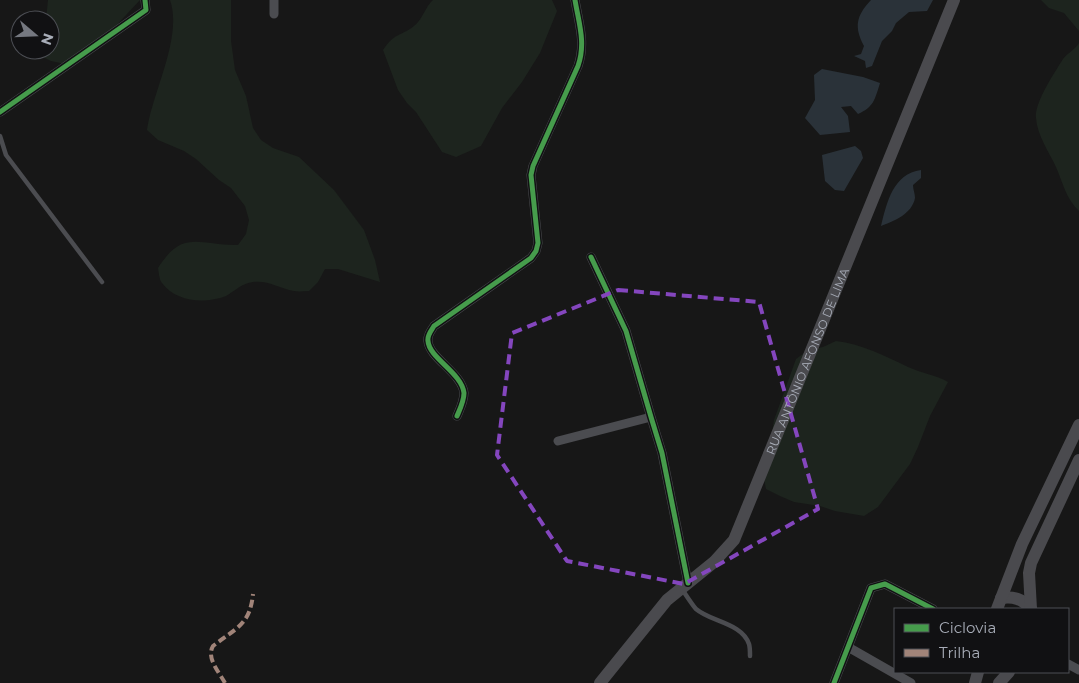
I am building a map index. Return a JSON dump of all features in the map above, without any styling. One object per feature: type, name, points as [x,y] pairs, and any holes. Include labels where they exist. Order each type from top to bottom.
[{"type":"main road","name":"RUA ANTÔNIO AFONSO DE LIMA","points":[[600,683],[667,600],[714,562],[734,540],[954,0]]},
{"type":"main road","points":[[999,604],[1022,544],[1079,424]]},
{"type":"main road","points":[[1031,608],[1029,573],[1031,564],[1079,460]]},
{"type":"main road","points":[[999,604],[1015,597],[1026,603],[1030,608]]},
{"type":"main road","points":[[1000,683],[1008,673]]},
{"type":"street","points":[[0,112],[146,10],[145,0]]},
{"type":"street","points":[[274,0],[274,14]]},
{"type":"street","points":[[457,416],[463,402],[464,391],[460,382],[431,349],[428,341],[429,334],[434,326],[531,258],[536,252],[538,243],[531,175],[533,166],[578,66],[582,53],[583,43],[575,0]]},
{"type":"street","points":[[592,257],[626,331],[662,453],[684,586]]},
{"type":"street","points":[[558,441],[651,417]]},
{"type":"street","points":[[834,683],[871,588],[886,584],[931,608]]},
{"type":"street","points":[[848,647],[911,683]]},
{"type":"lane","points":[[0,136],[6,155],[102,282]]},
{"type":"lane","points":[[684,586],[696,608],[704,614],[738,630],[743,635],[749,643],[750,656]]},
{"type":"highlighted area","points":[[618,290],[759,302],[818,509],[684,584],[567,561],[497,455],[512,333]]},
{"type":"shaded area","points":[[48,0],[140,0],[112,30],[65,64],[49,60],[60,60],[60,10],[47,10]]},
{"type":"shaded area","points":[[170,0],[231,0],[231,41],[235,70],[246,96],[253,128],[261,140],[273,148],[299,157],[334,190],[364,230],[375,260],[380,282],[338,269],[325,269],[318,282],[309,291],[294,291],[269,283],[253,282],[242,286],[226,296],[209,300],[183,298],[162,283],[158,268],[176,248],[184,243],[193,242],[238,245],[246,234],[249,220],[245,206],[231,188],[196,159],[184,151],[158,140],[147,130],[170,48],[173,15]]},
{"type":"shaded area","points":[[433,0],[552,0],[557,11],[540,53],[522,82],[502,108],[481,146],[456,157],[442,152],[416,112],[398,90],[383,50],[394,37],[417,23]]},
{"type":"shaded area","points":[[871,0],[933,0],[927,11],[909,12],[896,23],[892,31],[882,41],[872,66],[866,68],[865,61],[854,56],[861,54],[864,46],[859,33],[858,22],[862,11]]},
{"type":"shaded area","points":[[1041,0],[1079,0],[1079,31],[1064,13],[1049,8]]},
{"type":"shaded area","points":[[1079,43],[1079,211],[1065,190],[1041,137],[1036,112],[1050,79],[1063,59]]},
{"type":"shaded area","points":[[822,69],[863,77],[880,83],[873,102],[863,111],[858,114],[851,106],[841,107],[848,116],[850,132],[820,135],[805,118],[815,100],[814,75]]},
{"type":"shaded area","points":[[855,146],[861,151],[863,158],[844,191],[835,190],[825,181],[822,155]]},
{"type":"shaded area","points":[[921,170],[921,178],[913,185],[915,198],[913,204],[902,216],[881,226],[889,199],[898,183],[911,173]]},
{"type":"shaded area","points":[[836,341],[864,348],[948,382],[930,416],[910,464],[878,507],[864,516],[794,502],[766,489],[763,474],[774,420],[796,359],[808,350],[823,347]]},
{"type":"marked path","points":[[225,683],[214,665],[211,651],[213,646],[241,625],[249,613],[253,594]]},
{"type":"cycle path","points":[[0,112],[146,10],[145,0]]},
{"type":"cycle path","points":[[457,416],[464,396],[462,386],[434,353],[430,347],[428,337],[434,326],[531,258],[536,251],[538,243],[531,175],[533,166],[578,66],[582,41],[575,0]]},
{"type":"cycle path","points":[[591,257],[626,331],[662,453],[688,583]]},
{"type":"cycle path","points":[[834,683],[871,588],[885,584],[931,608]]}]
